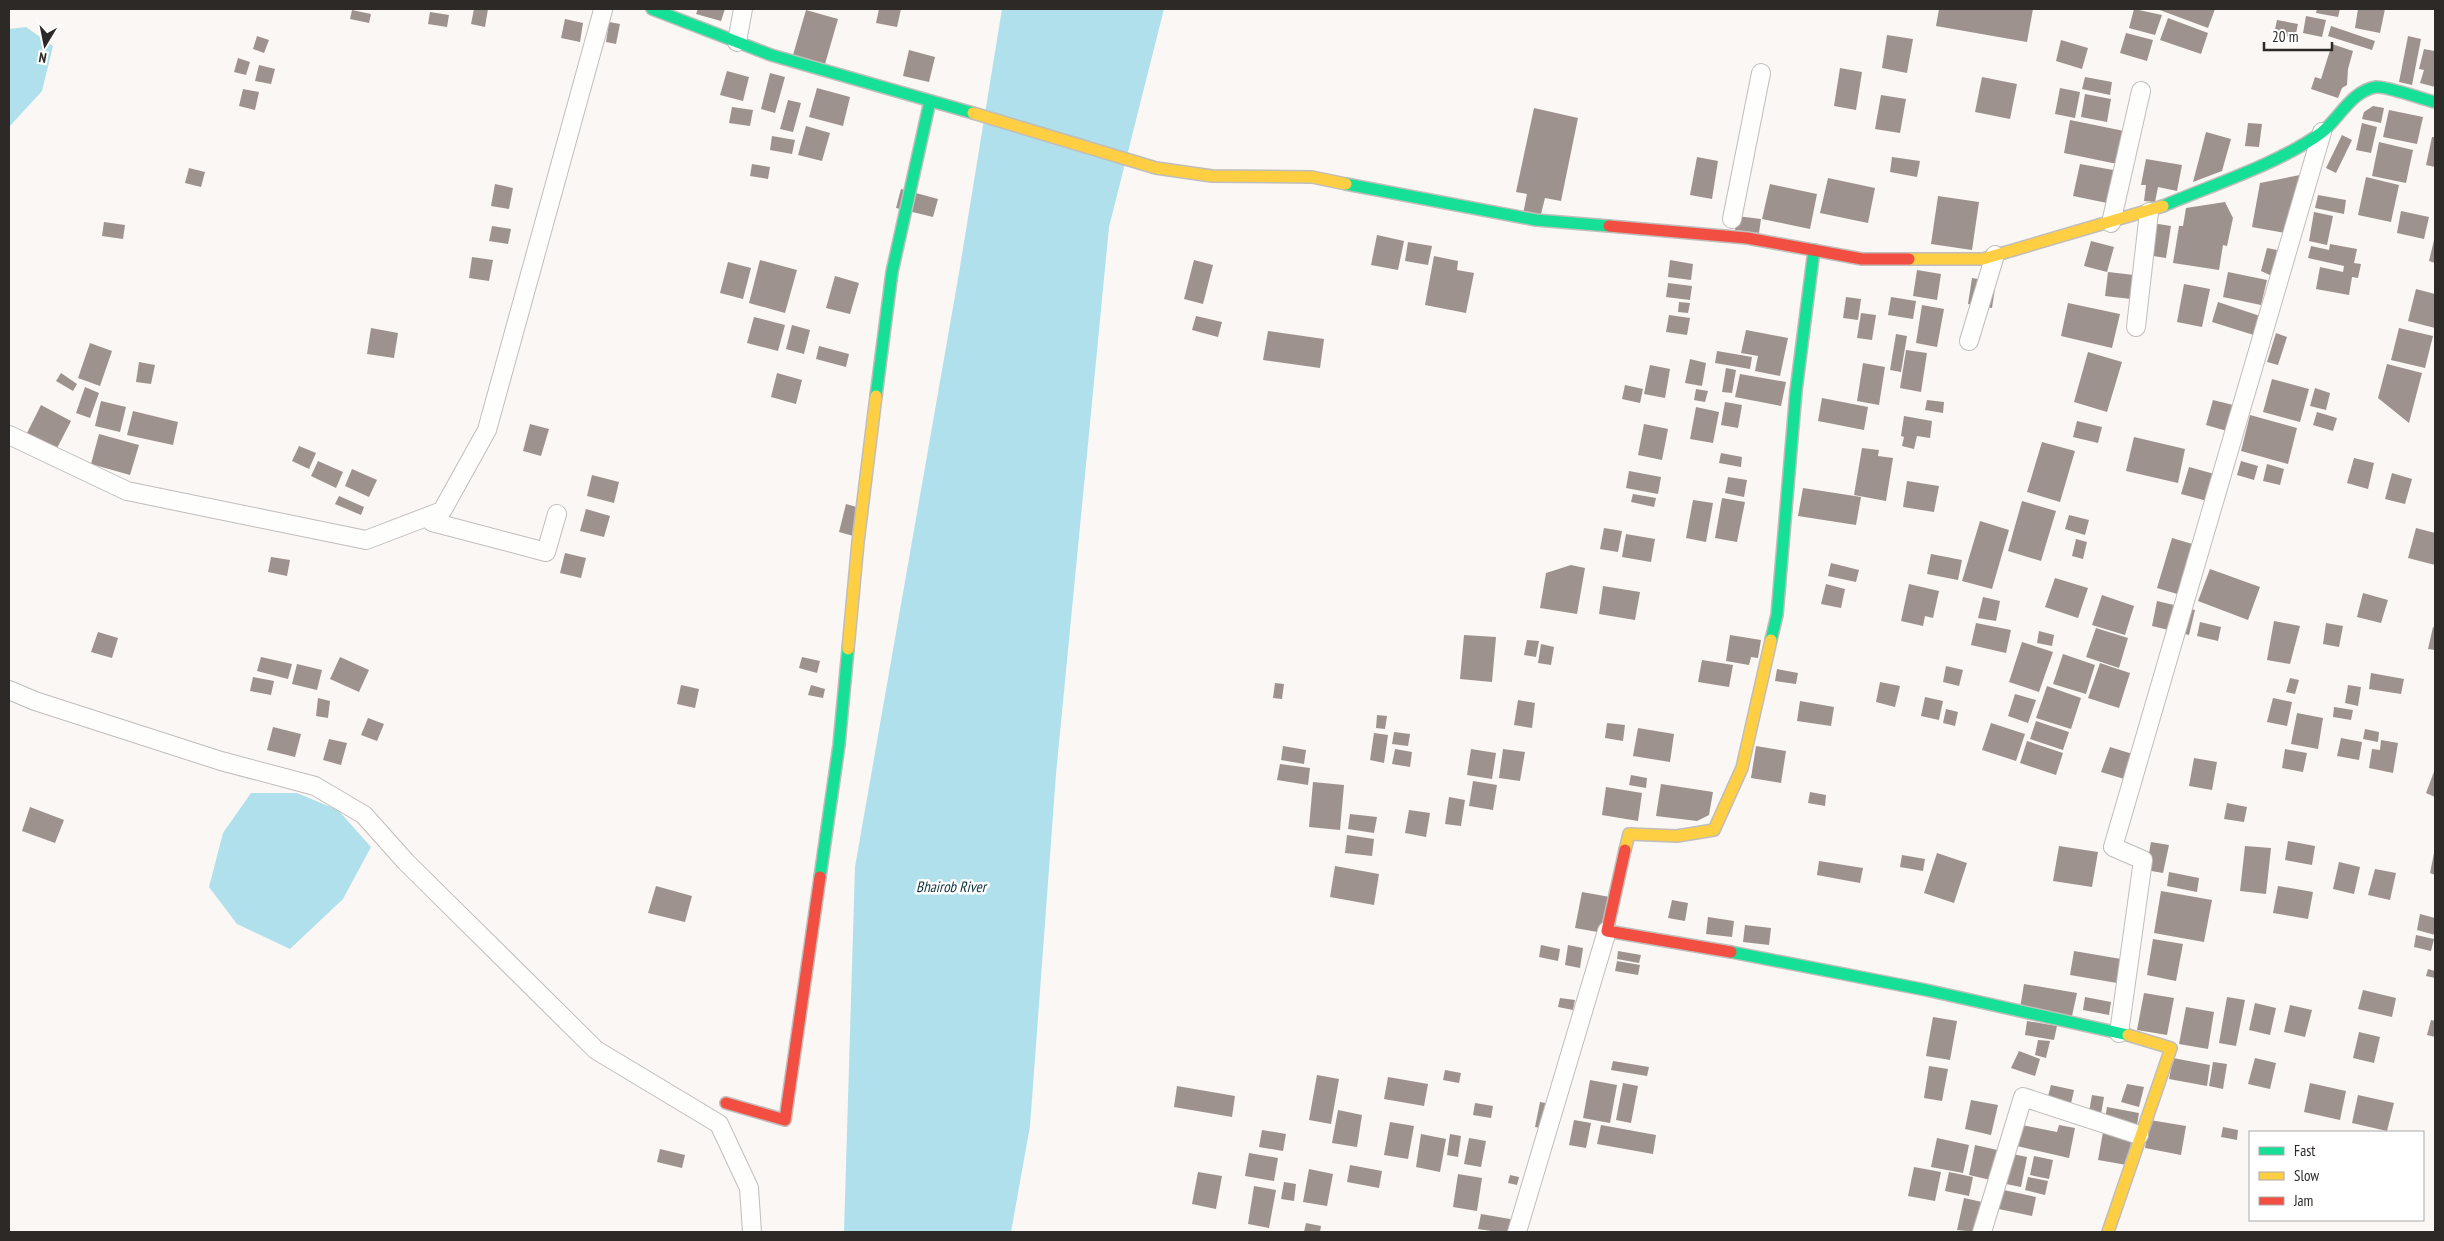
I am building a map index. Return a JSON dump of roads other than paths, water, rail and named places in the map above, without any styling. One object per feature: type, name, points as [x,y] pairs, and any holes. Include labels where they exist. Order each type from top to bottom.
[{"type":"street","points":[[652,9],[771,55],[1156,168],[1212,176],[1312,177],[1536,220],[1747,238],[1862,259],[1983,259],[1995,256],[2149,212],[2281,156],[2322,132],[2345,107],[2371,88],[2378,87],[2435,102]]},
{"type":"street","points":[[737,42],[743,9]]},
{"type":"street","points":[[9,435],[127,491],[366,540],[442,511],[487,430],[603,10]]},
{"type":"street","points":[[1732,219],[1760,73]]},
{"type":"street","points":[[2111,223],[2141,91]]},
{"type":"street","points":[[726,1103],[784,1120],[839,745],[858,542],[892,272],[930,101]]},
{"type":"street","points":[[2119,1032],[2143,860],[2113,847],[2322,132]]},
{"type":"street","points":[[2136,327],[2149,212]]},
{"type":"street","points":[[1517,1232],[1607,931],[1629,834],[1677,836],[1714,830],[1742,768],[1777,615],[1796,391],[1814,250]]},
{"type":"street","points":[[1969,341],[1995,256]]},
{"type":"street","points":[[432,522],[546,552],[556,514]]},
{"type":"street","points":[[9,690],[35,701],[202,755],[315,786],[364,815],[406,862],[596,1050],[719,1124],[750,1188],[752,1232]]},
{"type":"street","points":[[1607,931],[1713,947],[1841,972],[2119,1032],[2170,1048],[2139,1135],[2108,1232]]},
{"type":"street","points":[[1982,1232],[2023,1097],[2139,1135]]},
{"type":"water","name":"Bhairob River","points":[[1002,9],[1164,9],[1109,227],[1056,774],[1030,1126],[1011,1232],[844,1232],[855,867],[959,273]]},
{"type":"water","points":[[26,27],[53,46],[42,91],[9,127],[9,29]]},
{"type":"water","points":[[251,793],[297,793],[338,810],[371,847],[343,899],[290,949],[237,924],[209,887],[223,833]]}]
